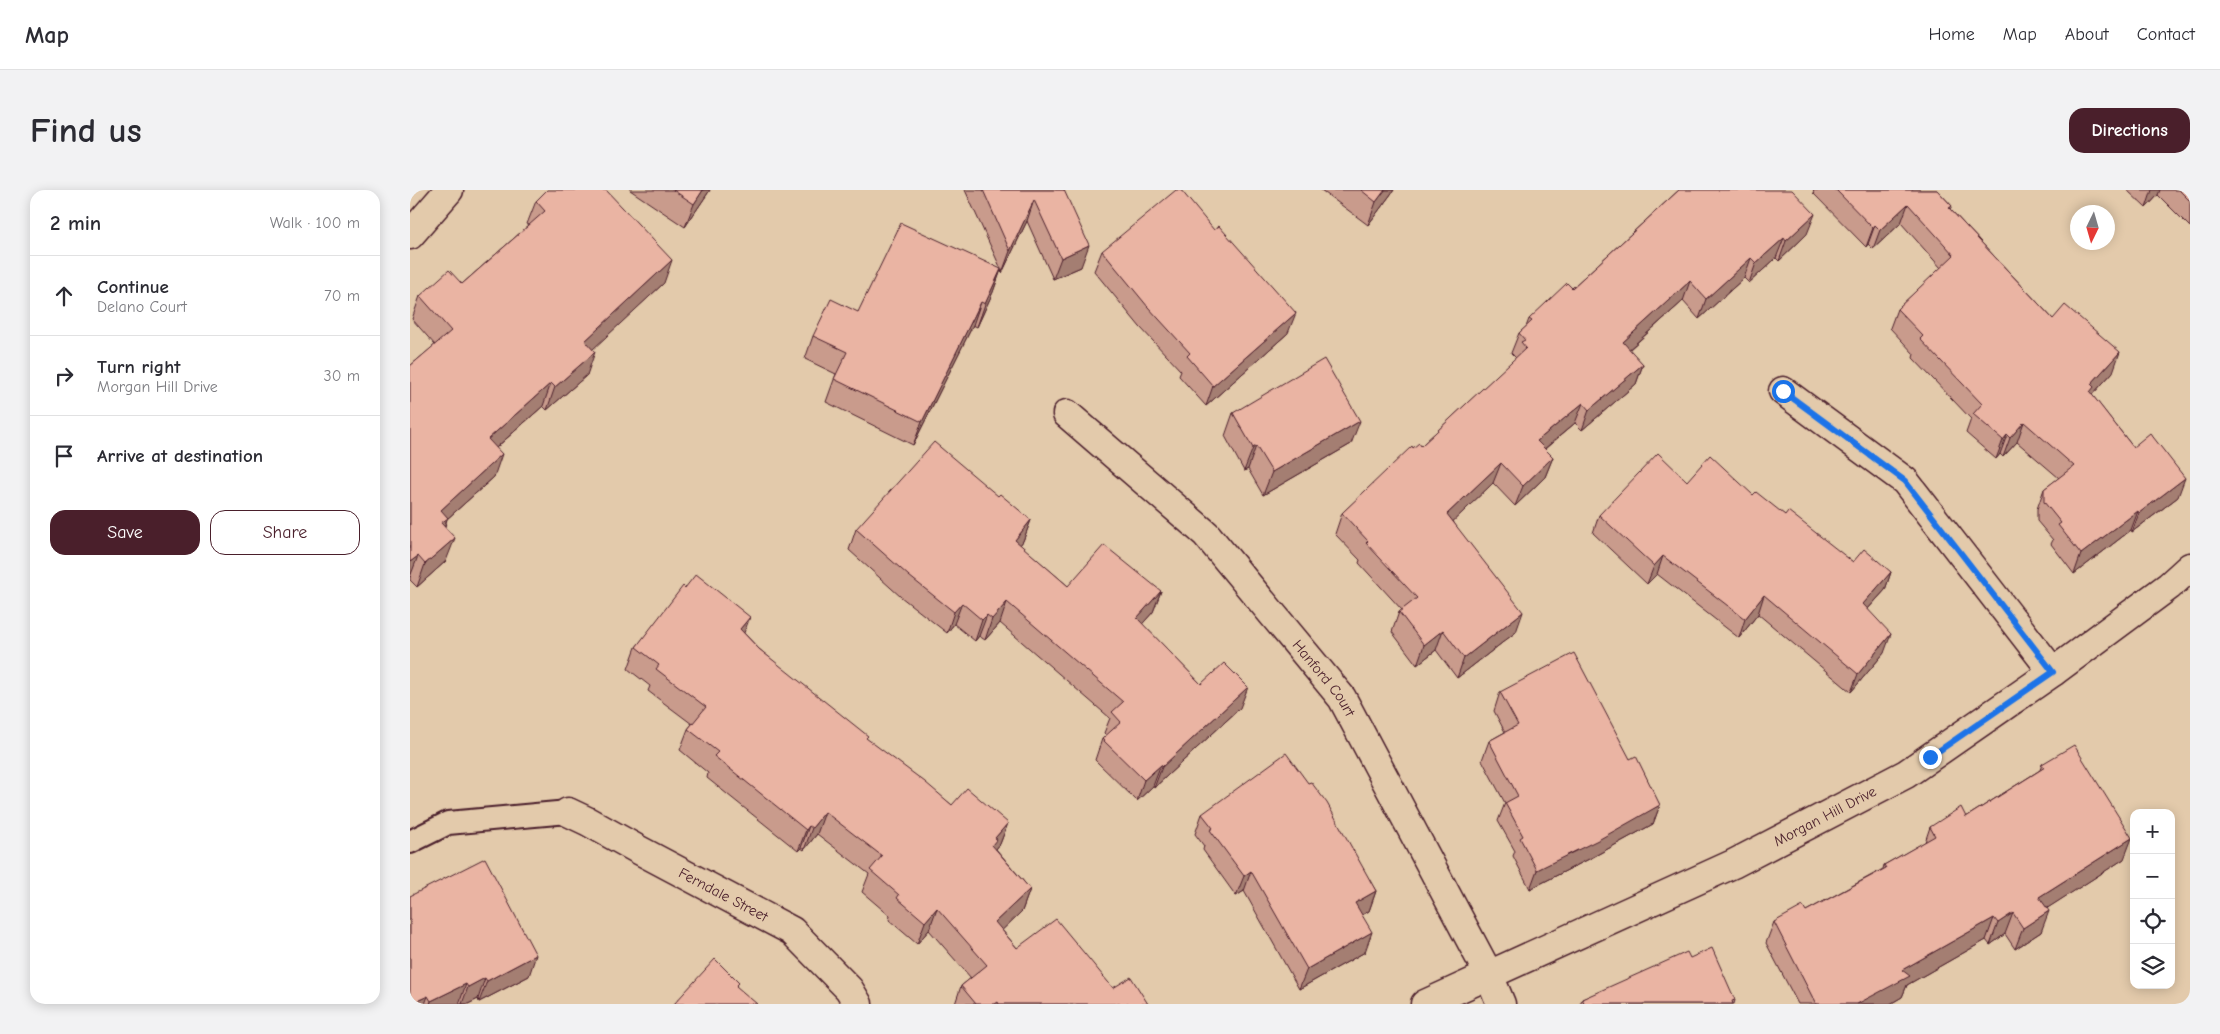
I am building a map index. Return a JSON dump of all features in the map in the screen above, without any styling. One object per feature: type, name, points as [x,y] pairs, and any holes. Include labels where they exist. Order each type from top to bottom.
[{"type":"street","points":[[410,235],[449,190]]},
{"type":"street","points":[[1783,391],[1905,481],[2053,672]]},
{"type":"street","name":"Hanford Court","points":[[1067,414],[1206,534],[1342,698],[1489,975],[1501,1004]]},
{"type":"street","name":"Morgan Hill Drive","points":[[1425,1004],[1733,864],[1906,774],[2053,672],[2169,586],[2190,567]]},
{"type":"street","name":"Ferndale Street","points":[[568,812],[792,930],[849,989],[858,1004]]},
{"type":"lane","points":[[410,842],[448,823],[568,812]]},
{"type":"building","points":[[547,190],[606,190],[672,260],[585,341],[595,352],[555,387],[551,383],[488,439],[502,454],[441,510],[448,518],[441,523],[455,538],[425,564],[418,556],[410,562],[410,366],[451,331],[420,296],[449,270],[462,284],[545,211],[536,201]]},
{"type":"building","points":[[673,190],[703,190],[694,204]]},
{"type":"building","points":[[983,190],[1064,190],[1089,245],[1061,258],[1034,200],[1010,251]]},
{"type":"building","points":[[1176,190],[1181,190],[1214,230],[1219,226],[1296,313],[1213,386],[1187,356],[1190,353],[1148,307],[1102,251]]},
{"type":"building","points":[[1361,190],[1385,190],[1376,202]]},
{"type":"building","points":[[1679,190],[1792,190],[1815,214],[1786,241],[1784,238],[1756,263],[1751,258],[1706,299],[1690,281],[1623,342],[1643,364],[1589,410],[1583,403],[1537,441],[1553,457],[1523,486],[1501,463],[1447,514],[1523,612],[1464,658],[1443,630],[1424,645],[1399,612],[1417,598],[1366,543],[1368,541],[1342,513],[1412,446],[1413,448],[1419,443],[1421,446],[1526,348],[1521,342],[1525,340],[1519,333],[1532,321],[1529,319],[1567,283],[1572,288]]},
{"type":"building","points":[[1836,190],[1937,190],[1952,206],[1949,208],[2053,319],[2065,305],[2120,352],[2091,384],[2094,387],[2090,392],[2133,447],[2150,433],[2185,478],[2081,554],[2058,525],[2061,523],[2044,502],[2044,489],[2074,466],[2024,422],[2010,438],[2007,435],[2003,440],[1973,414],[1982,404],[1920,339],[1923,336],[1897,309],[1954,255],[1908,204],[1880,230],[1875,225],[1873,228]]},
{"type":"building","points":[[2179,190],[2190,190],[2190,201]]},
{"type":"building","points":[[901,223],[1001,269],[985,304],[981,302],[922,422],[834,379],[847,352],[813,336],[831,299],[858,312]]},
{"type":"building","points":[[1324,359],[1360,421],[1272,472],[1256,446],[1253,448],[1233,413]]},
{"type":"building","points":[[934,442],[998,496],[1000,494],[1031,520],[1015,540],[1068,586],[1104,545],[1161,591],[1137,618],[1201,684],[1224,663],[1248,687],[1162,767],[1161,765],[1144,780],[1102,739],[1121,722],[1112,712],[1123,702],[1007,602],[992,619],[987,615],[982,620],[962,603],[954,612],[909,576],[856,529]]},
{"type":"building","points":[[1658,453],[1687,481],[1710,455],[1753,495],[1756,492],[1785,515],[1788,511],[1853,562],[1864,549],[1891,572],[1863,604],[1891,634],[1858,674],[1764,595],[1745,619],[1663,556],[1654,566],[1599,515]]},
{"type":"building","points":[[696,574],[750,617],[740,629],[759,649],[868,736],[866,738],[925,782],[952,805],[967,788],[1008,823],[995,838],[997,839],[992,845],[1030,889],[995,922],[1017,948],[1056,919],[1113,988],[1131,977],[1148,1004],[999,1004],[998,1002],[995,1004],[976,1004],[961,986],[987,965],[937,908],[925,922],[897,898],[899,895],[870,870],[882,856],[825,812],[812,828],[809,826],[806,830],[714,756],[718,752],[688,729],[706,707],[656,669],[659,665],[636,647],[683,586],[685,588]]},
{"type":"building","points":[[1574,653],[1630,759],[1636,756],[1660,805],[1600,839],[1537,870],[1520,838],[1523,836],[1505,803],[1518,796],[1489,741],[1518,725],[1500,692]]},
{"type":"building","points":[[2074,745],[2130,835],[2130,839],[2039,897],[2049,911],[2023,928],[2013,913],[1998,923],[1994,918],[1902,970],[1910,976],[1857,1004],[1816,1004],[1774,922],[1803,906],[1806,911],[1886,868],[1884,865],[1935,836],[1930,827],[1961,807],[1966,817],[2045,767],[2042,764]]},
{"type":"building","points":[[1286,753],[1308,783],[1311,782],[1327,803],[1376,891],[1355,903],[1372,932],[1307,969],[1251,871],[1244,876],[1210,830],[1213,828],[1202,814]]},
{"type":"building","points":[[485,858],[536,955],[487,981],[485,978],[468,987],[466,984],[431,1001],[428,996],[410,1004],[410,896]]},
{"type":"building","points":[[1712,948],[1735,1000],[1732,1001],[1733,1004],[1585,1004],[1582,999],[1687,952],[1690,958]]},
{"type":"building","points":[[715,959],[739,983],[736,986],[757,1004],[674,1004]]},
{"type":"route","points":[[1783,391],[1905,481],[2053,672],[1930,757]]}]
